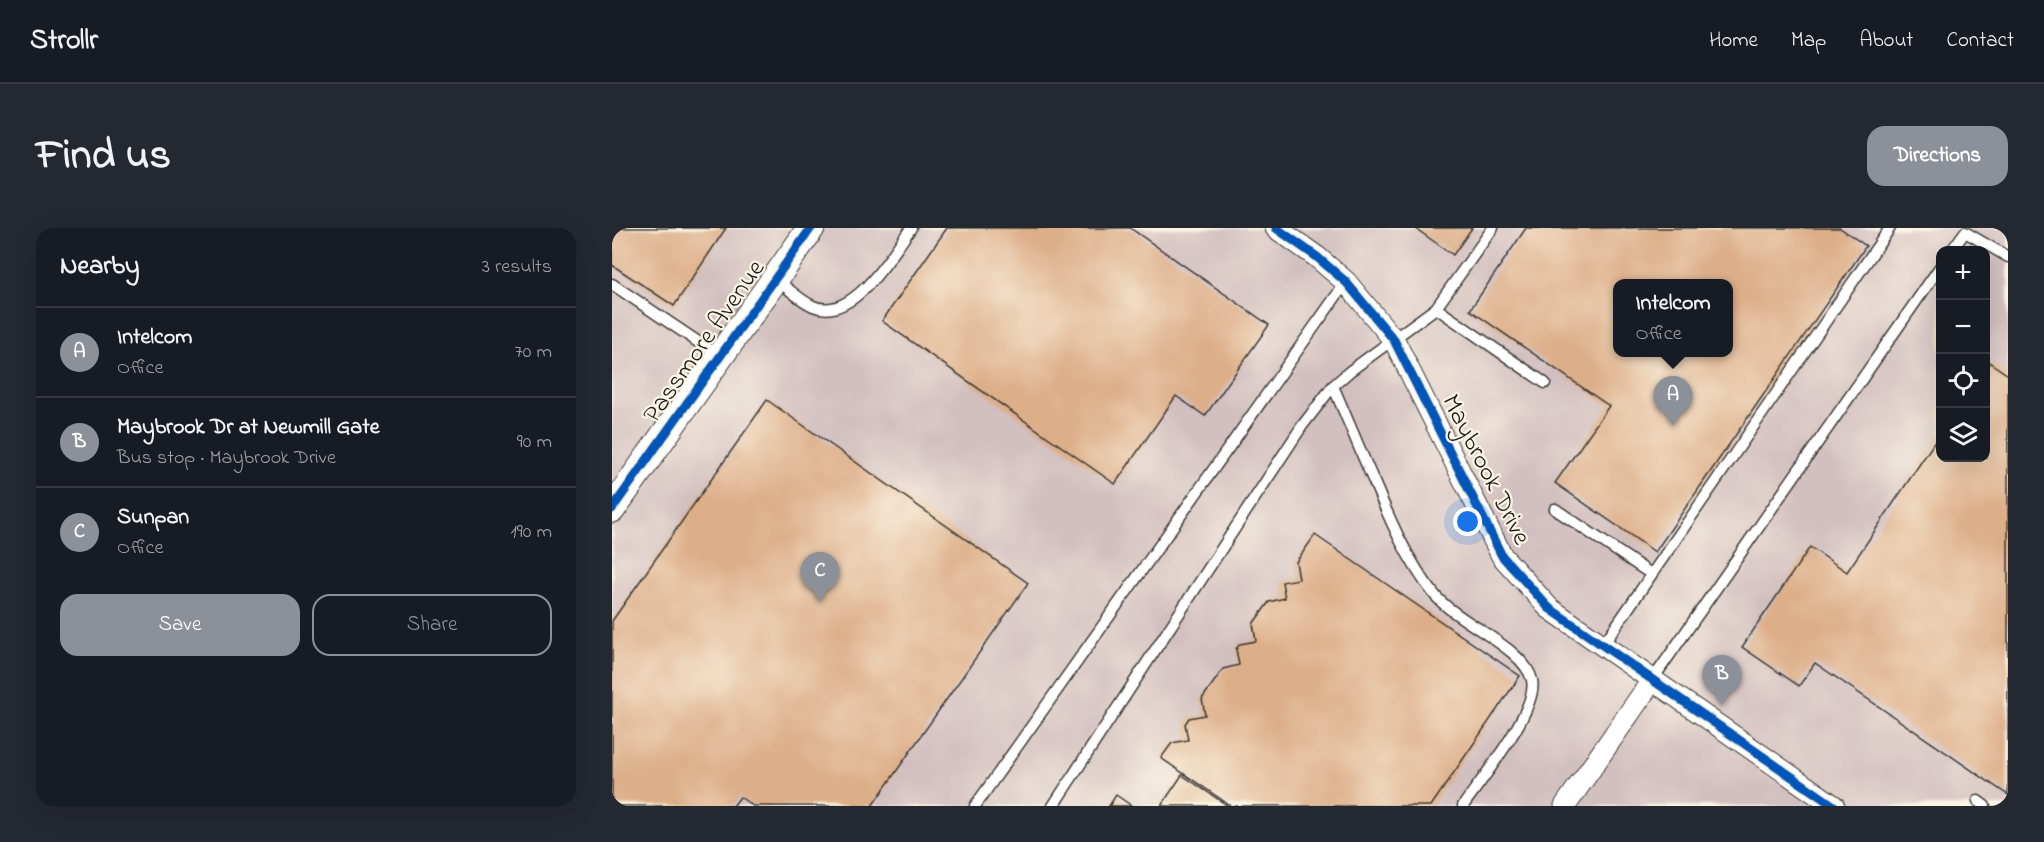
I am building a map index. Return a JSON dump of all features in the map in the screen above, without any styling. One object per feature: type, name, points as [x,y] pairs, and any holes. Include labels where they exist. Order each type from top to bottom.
[{"type":"street","name":"Maybrook Drive","points":[[1276,228],[1317,257],[1346,282],[1394,339],[1502,556],[1550,608],[1834,806]]},
{"type":"street","name":"Passmore Avenue","points":[[612,509],[809,229]]},
{"type":"street","points":[[1566,806],[1653,679]]},
{"type":"lane","points":[[775,278],[814,307],[830,309],[847,302],[868,286],[911,228]]},
{"type":"lane","points":[[1053,806],[1302,426],[1333,386],[1436,308],[1493,228]]},
{"type":"lane","points":[[1603,645],[1890,228]]},
{"type":"lane","points":[[1955,246],[1965,232],[1989,246]]},
{"type":"lane","points":[[1990,247],[2008,257]]},
{"type":"lane","points":[[1653,679],[1936,274]]},
{"type":"lane","points":[[975,806],[1346,282]]},
{"type":"lane","points":[[612,284],[720,357]]},
{"type":"lane","points":[[1436,308],[1545,383]]},
{"type":"lane","points":[[1333,386],[1395,531],[1421,577],[1449,610],[1517,657],[1526,668],[1532,681],[1532,694],[1513,735],[1463,806]]},
{"type":"lane","points":[[1555,509],[1651,573]]},
{"type":"shaded area","points":[[612,228],[2008,228],[2008,806],[612,806],[612,578],[615,574],[612,572]]},
{"type":"building","points":[[612,228],[726,228],[674,306],[612,265]]},
{"type":"building","points":[[947,228],[1130,228],[1269,325],[1205,416],[1176,396],[1115,484],[882,321]]},
{"type":"building","points":[[1415,228],[1472,228],[1453,255]]},
{"type":"building","points":[[1526,228],[1840,228],[1866,246],[1655,552],[1555,483],[1609,406],[1470,310]]},
{"type":"building","points":[[1990,363],[2008,375],[2008,795],[1815,663],[1799,686],[1742,647],[1810,547],[1847,572],[1936,440],[1936,462],[1990,462]]},
{"type":"building","points":[[767,400],[1028,583],[872,806],[753,806],[740,797],[733,806],[612,806],[612,621]]},
{"type":"building","points":[[1315,535],[1520,676],[1431,806],[1231,806],[1161,758],[1172,743],[1188,740],[1185,724],[1189,718],[1205,715],[1202,699],[1223,669],[1239,665],[1236,649],[1240,644],[1256,641],[1253,624],[1269,602],[1285,598],[1282,582],[1299,579],[1296,562]]},
{"type":"building","points":[[1182,775],[1228,806],[1161,806]]},
{"type":"building","points":[[1116,795],[1132,806],[1109,806]]},
{"type":"cycle path","points":[[612,509],[811,228]]},
{"type":"cycle path","points":[[1276,228],[1317,257],[1346,282],[1394,340],[1502,556],[1549,608],[1834,806]]},
{"type":"place","name":"Intelcom","points":[[1673,426]]},
{"type":"place","name":"Sunpan","points":[[820,602]]},
{"type":"place","name":"Maybrook Dr at Newmill Gate","points":[[1722,705]]}]
